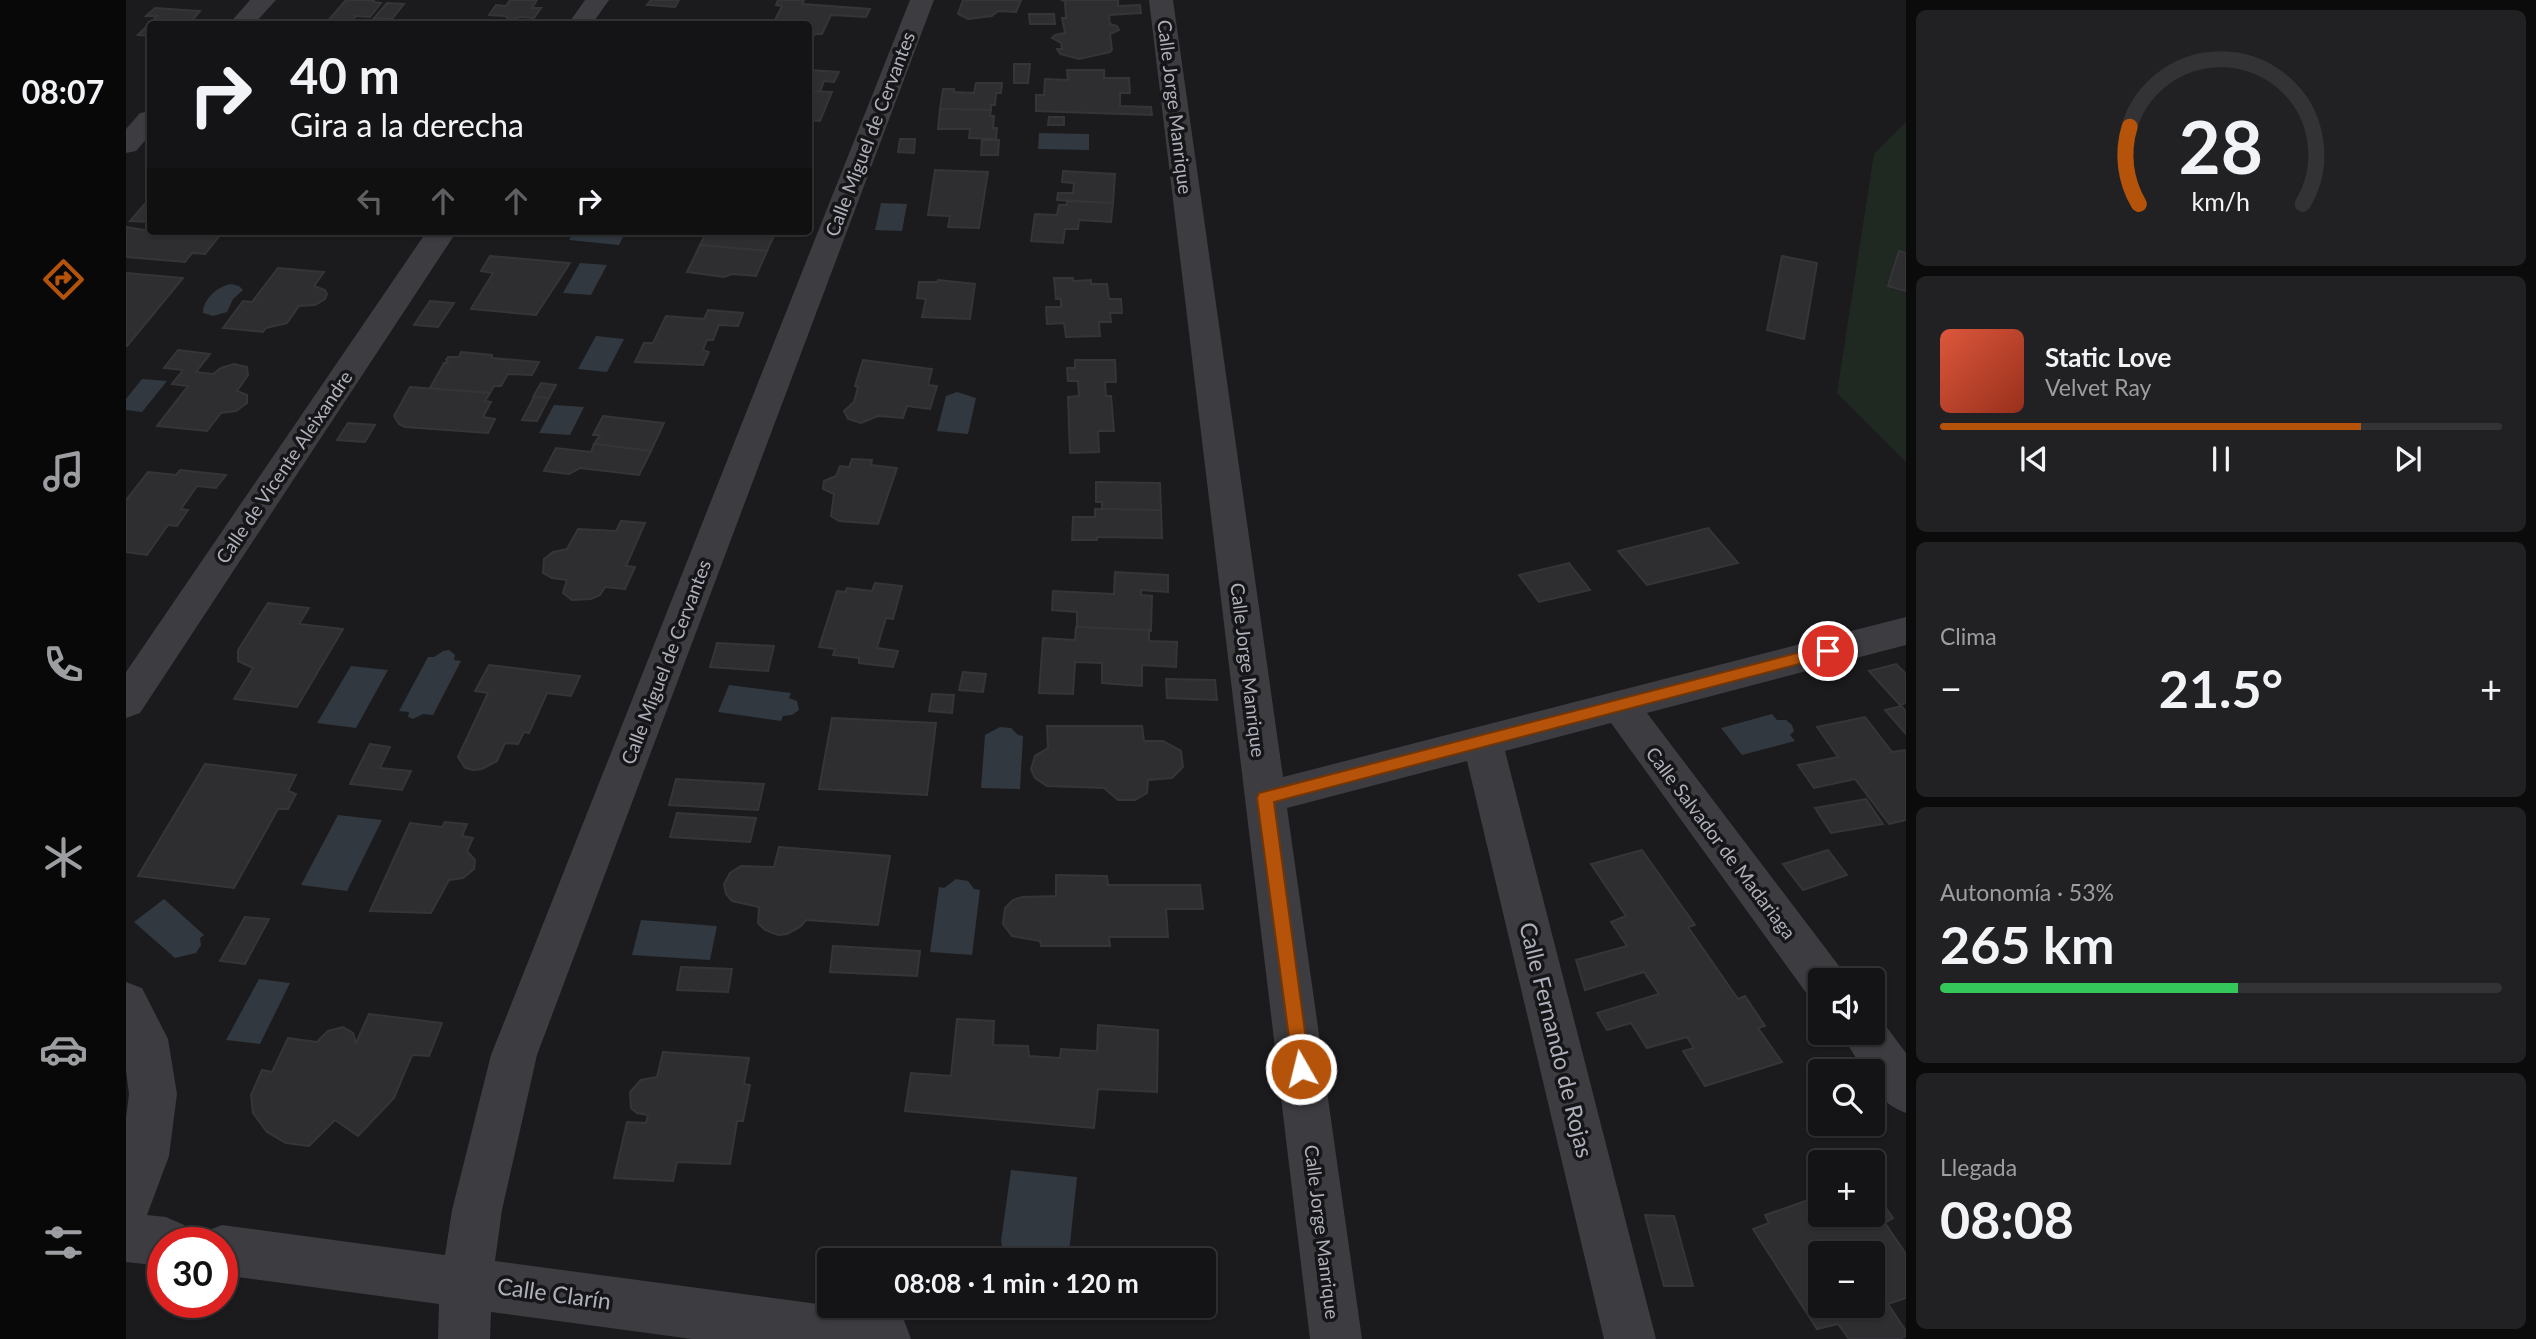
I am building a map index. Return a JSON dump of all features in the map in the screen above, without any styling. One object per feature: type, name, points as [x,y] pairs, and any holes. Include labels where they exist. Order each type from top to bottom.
[{"type":"street","points":[[243,21],[264,0]]},
{"type":"street","points":[[582,21],[597,0]]},
{"type":"street","name":"Calle Miguel de Cervantes","points":[[464,1339],[466,1282],[477,1210],[514,1055],[922,0]]},
{"type":"street","name":"Calle Jorge Manrique","points":[[1161,0],[1336,1339]]},
{"type":"street","points":[[126,145],[147,123]]},
{"type":"street","name":"Calle de Vicente Aleixandre","points":[[126,704],[439,235]]},
{"type":"street","points":[[1265,798],[1906,631]]},
{"type":"street","name":"Calle Salvador de Madariaga","points":[[1619,705],[1814,968]]},
{"type":"street","name":"Calle Fernando de Rojas","points":[[1482,741],[1630,1339]]},
{"type":"street","points":[[126,1002],[145,1039],[153,1094],[145,1156],[126,1206]]},
{"type":"street","points":[[1872,1045],[1906,1091]]},
{"type":"street","points":[[126,1237],[147,1240]]},
{"type":"street","name":"Calle Clarín","points":[[238,1252],[885,1339]]},
{"type":"shaded area","points":[[1906,122],[1906,462],[1837,393],[1874,154]]},
{"type":"shaded area","points":[[1039,133],[1089,134],[1089,150],[1038,149]]},
{"type":"shaded area","points":[[881,203],[907,204],[902,231],[875,230]]},
{"type":"shaded area","points":[[572,235],[624,235],[619,245],[569,240]]},
{"type":"shaded area","points":[[580,263],[607,265],[591,295],[563,293]]},
{"type":"shaded area","points":[[231,284],[243,290],[233,299],[227,312],[213,316],[203,313],[212,294]]},
{"type":"shaded area","points":[[596,336],[624,339],[607,372],[578,369]]},
{"type":"shaded area","points":[[142,379],[167,381],[142,412],[126,410],[126,399]]},
{"type":"shaded area","points":[[957,392],[976,398],[968,434],[937,431],[946,396]]},
{"type":"shaded area","points":[[554,405],[584,407],[570,435],[539,433]]},
{"type":"shaded area","points":[[449,650],[455,655],[454,660],[461,661],[433,715],[423,714],[413,719],[408,717],[409,712],[399,711],[428,657]]},
{"type":"shaded area","points":[[351,666],[388,670],[356,728],[317,723]]},
{"type":"shaded area","points":[[729,685],[791,693],[789,698],[797,701],[799,710],[792,715],[783,716],[781,721],[718,712]]},
{"type":"shaded area","points":[[1772,714],[1777,720],[1786,720],[1792,725],[1794,731],[1790,735],[1795,741],[1742,755],[1721,728]]},
{"type":"shaded area","points":[[1000,727],[1011,728],[1023,736],[1020,789],[981,788],[985,735]]},
{"type":"shaded area","points":[[338,815],[382,820],[347,891],[301,885]]},
{"type":"shaded area","points":[[956,879],[968,881],[974,889],[980,890],[972,955],[930,952],[939,887],[944,888]]},
{"type":"shaded area","points":[[164,899],[204,935],[200,938],[201,945],[196,953],[175,958],[134,922]]},
{"type":"shaded area","points":[[641,920],[717,926],[710,960],[632,955]]},
{"type":"shaded area","points":[[259,979],[290,983],[260,1044],[226,1040]]},
{"type":"shaded area","points":[[1011,1170],[1077,1177],[1070,1248],[1002,1248],[1001,1241]]},
{"type":"building","points":[[346,0],[374,0],[373,2],[381,3],[370,17],[356,16],[351,21],[328,21]]},
{"type":"building","points":[[510,0],[537,0],[532,8],[541,8],[534,18],[520,17],[510,20],[505,16],[489,15],[496,5],[506,6]]},
{"type":"building","points":[[651,0],[679,0],[675,7],[647,5]]},
{"type":"building","points":[[778,0],[804,0],[802,4],[870,9],[866,17],[831,15],[822,34],[815,34],[812,38],[812,21],[774,21],[782,6],[776,5]]},
{"type":"building","points":[[963,0],[1021,0],[1016,12],[998,11],[992,16],[968,19],[958,14]]},
{"type":"building","points":[[1061,0],[1118,0],[1118,6],[1140,5],[1141,13],[1109,15],[1110,24],[1117,26],[1119,30],[1110,34],[1110,52],[1079,59],[1060,54],[1057,49],[1062,49],[1061,43],[1052,38],[1065,33],[1062,18],[1066,18],[1065,1]]},
{"type":"building","points":[[387,3],[404,4],[392,19],[374,18]]},
{"type":"building","points":[[155,8],[200,11],[192,21],[152,21],[157,16],[146,16]]},
{"type":"building","points":[[1029,14],[1054,14],[1055,24],[1030,24]]},
{"type":"building","points":[[147,26],[147,36],[138,35]]},
{"type":"building","points":[[1014,64],[1030,64],[1028,83],[1014,83]]},
{"type":"building","points":[[812,70],[839,72],[834,82],[824,81],[820,92],[812,91]]},
{"type":"building","points":[[1067,70],[1104,70],[1104,78],[1129,78],[1130,93],[1120,93],[1120,106],[1151,107],[1152,115],[1036,111],[1036,95],[1044,95],[1045,79],[1068,80]]},
{"type":"building","points":[[976,83],[1002,83],[1001,93],[996,93],[995,105],[991,105],[991,110],[940,109],[943,89],[974,93]]},
{"type":"building","points":[[812,91],[832,92],[820,121],[812,120]]},
{"type":"building","points":[[940,109],[991,110],[990,116],[994,116],[993,128],[997,128],[996,139],[969,138],[970,129],[938,129]]},
{"type":"building","points":[[1049,117],[1064,117],[1064,125],[1048,125]]},
{"type":"building","points":[[900,139],[915,139],[914,153],[898,152]]},
{"type":"building","points":[[982,140],[999,140],[998,155],[981,155]]},
{"type":"building","points":[[935,170],[988,172],[979,228],[948,227],[950,216],[928,215]]},
{"type":"building","points":[[1063,171],[1115,174],[1113,203],[1057,200],[1058,193],[1073,193],[1074,183],[1062,182]]},
{"type":"building","points":[[147,201],[147,222],[130,221]]},
{"type":"building","points":[[1067,201],[1113,203],[1111,222],[1079,220],[1078,229],[1065,229],[1063,243],[1031,241],[1035,214],[1057,215],[1059,205],[1067,205]]},
{"type":"building","points":[[126,227],[147,230],[147,235],[220,235],[205,254],[192,253],[185,262],[126,257]]},
{"type":"building","points":[[705,235],[774,235],[767,251],[700,245]]},
{"type":"building","points":[[700,245],[767,251],[756,276],[732,274],[724,277],[687,272]]},
{"type":"building","points":[[1899,251],[1906,253],[1906,291],[1888,286]]},
{"type":"building","points":[[490,256],[570,263],[536,315],[471,309],[493,273],[481,271]]},
{"type":"building","points":[[1782,256],[1817,263],[1804,339],[1767,330]]},
{"type":"building","points":[[278,268],[324,272],[314,286],[325,290],[325,299],[315,305],[299,306],[287,323],[266,328],[263,332],[223,328],[243,301],[252,302]]},
{"type":"building","points":[[126,273],[183,278],[127,346],[126,346]]},
{"type":"building","points":[[1054,278],[1091,280],[1091,284],[1107,284],[1109,299],[1121,299],[1122,313],[1110,313],[1111,322],[1099,322],[1100,336],[1066,337],[1064,323],[1047,324],[1046,307],[1061,307],[1061,299],[1056,299]]},
{"type":"building","points":[[938,280],[975,284],[970,319],[922,317],[926,299],[917,298],[919,282]]},
{"type":"building","points":[[430,301],[454,303],[438,327],[414,325]]},
{"type":"building","points":[[708,310],[743,313],[738,326],[719,325],[713,340],[707,340],[703,350],[709,352],[703,365],[635,362],[644,343],[653,343],[666,316],[704,319]]},
{"type":"building","points":[[178,350],[210,354],[196,372],[213,374],[234,364],[247,367],[248,375],[237,391],[247,395],[247,403],[236,411],[221,413],[207,431],[157,426],[188,386],[172,384],[183,370],[164,368]]},
{"type":"building","points":[[461,352],[539,362],[532,375],[508,374],[501,386],[494,386],[490,393],[430,388],[444,363],[448,363],[448,357],[459,357]]},
{"type":"building","points":[[863,360],[932,369],[928,385],[937,386],[930,409],[907,406],[903,418],[878,416],[861,423],[848,419],[844,411],[854,402],[858,387],[855,386]]},
{"type":"building","points":[[1075,360],[1115,360],[1116,382],[1105,382],[1106,396],[1111,396],[1114,431],[1098,431],[1099,452],[1070,453],[1068,397],[1079,396],[1078,381],[1068,381],[1067,368],[1075,368]]},
{"type":"building","points":[[541,383],[556,385],[549,398],[533,397]]},
{"type":"building","points":[[410,387],[490,393],[485,401],[491,402],[483,417],[495,419],[488,433],[405,427],[399,424],[394,416]]},
{"type":"building","points":[[534,397],[549,398],[537,421],[522,420]]},
{"type":"building","points":[[603,416],[664,423],[651,451],[594,444],[600,435],[593,435]]},
{"type":"building","points":[[348,423],[375,425],[365,442],[337,440]]},
{"type":"building","points":[[594,444],[651,451],[639,475],[580,468],[569,474],[544,471],[556,448],[591,452]]},
{"type":"building","points":[[852,459],[872,460],[871,465],[897,468],[878,524],[839,521],[831,516],[834,494],[823,489],[824,481],[836,476],[840,466],[849,467]]},
{"type":"building","points":[[180,470],[226,475],[216,488],[197,486],[181,509],[188,510],[177,526],[168,525],[147,555],[126,552],[126,500],[148,472],[176,475]]},
{"type":"building","points":[[1096,482],[1160,483],[1161,510],[1102,509],[1102,502],[1096,502]]},
{"type":"building","points":[[1095,509],[1161,510],[1162,538],[1097,537],[1097,540],[1072,540],[1073,517],[1095,517]]},
{"type":"building","points":[[621,521],[645,523],[626,566],[635,567],[625,589],[605,587],[600,595],[591,599],[572,600],[563,593],[567,580],[552,578],[543,573],[544,559],[553,552],[567,549],[578,529],[616,531]]},
{"type":"building","points":[[1708,528],[1738,563],[1647,585],[1618,551]]},
{"type":"building","points":[[1569,563],[1590,590],[1539,602],[1519,575]]},
{"type":"building","points":[[1115,572],[1168,575],[1168,592],[1141,590],[1141,595],[1152,596],[1151,631],[1077,627],[1077,612],[1052,610],[1053,591],[1114,594]]},
{"type":"building","points":[[875,583],[902,586],[893,619],[886,618],[877,648],[898,651],[893,667],[859,663],[859,658],[833,655],[835,649],[819,647],[837,591],[845,592],[847,588],[872,591]]},
{"type":"building","points":[[268,603],[309,608],[299,624],[343,629],[297,707],[234,699],[253,668],[238,661],[238,650]]},
{"type":"building","points":[[1076,627],[1149,630],[1149,641],[1177,642],[1176,667],[1142,665],[1142,686],[1102,683],[1102,663],[1075,662],[1073,694],[1039,693],[1043,638],[1075,640]]},
{"type":"building","points":[[717,643],[774,646],[768,671],[710,667]]},
{"type":"building","points":[[1896,664],[1906,674],[1906,703],[1900,705],[1869,671]]},
{"type":"building","points":[[489,665],[580,676],[571,696],[547,693],[529,733],[524,732],[518,744],[505,743],[497,761],[482,769],[473,770],[465,768],[458,757],[488,693],[475,691]]},
{"type":"building","points":[[963,672],[986,674],[983,692],[959,690]]},
{"type":"building","points":[[1166,679],[1215,680],[1217,700],[1167,698]]},
{"type":"building","points":[[932,694],[954,695],[952,713],[929,711]]},
{"type":"building","points":[[1901,706],[1906,711],[1906,734],[1885,710]]},
{"type":"building","points":[[1865,717],[1892,752],[1906,750],[1906,820],[1889,824],[1855,779],[1814,788],[1798,765],[1838,757],[1817,727]]},
{"type":"building","points":[[832,718],[936,723],[927,795],[819,789]]},
{"type":"building","points":[[1047,726],[1142,726],[1144,741],[1163,741],[1181,751],[1183,767],[1172,778],[1148,780],[1147,793],[1135,800],[1118,800],[1104,788],[1047,786],[1035,778],[1031,769],[1035,756],[1048,748]]},
{"type":"building","points":[[370,744],[390,747],[380,768],[411,771],[402,790],[350,784]]},
{"type":"building","points":[[205,764],[296,775],[288,791],[296,794],[288,809],[278,809],[234,888],[138,876]]},
{"type":"building","points":[[676,779],[764,784],[758,810],[669,805]]},
{"type":"building","points":[[1866,799],[1883,824],[1831,833],[1815,808]]},
{"type":"building","points":[[677,813],[756,818],[750,842],[670,837]]},
{"type":"building","points":[[445,822],[467,824],[462,836],[473,838],[467,851],[475,860],[474,869],[463,878],[449,880],[431,913],[370,911],[410,823],[442,827]]},
{"type":"building","points":[[779,847],[890,856],[878,925],[806,920],[787,934],[778,935],[765,930],[758,923],[759,907],[732,901],[726,894],[724,884],[730,873],[741,866],[774,867]]},
{"type":"building","points":[[1642,850],[1695,925],[1688,927],[1738,999],[1745,996],[1765,1026],[1758,1028],[1782,1062],[1705,1086],[1683,1051],[1694,1048],[1687,1037],[1647,1048],[1631,1023],[1607,1030],[1597,1013],[1659,994],[1644,972],[1585,990],[1576,960],[1627,946],[1611,922],[1626,916],[1591,864]]},
{"type":"building","points":[[1828,850],[1847,875],[1803,890],[1783,864]]},
{"type":"building","points":[[1056,875],[1107,876],[1108,885],[1200,885],[1203,909],[1166,909],[1168,937],[1109,937],[1110,946],[1041,946],[1040,941],[1012,936],[1003,924],[1005,908],[1013,900],[1022,897],[1056,896]]},
{"type":"building","points":[[245,917],[269,919],[245,964],[220,961]]},
{"type":"building","points":[[833,946],[920,951],[917,976],[830,972]]},
{"type":"building","points":[[681,967],[732,969],[728,992],[677,990]]},
{"type":"building","points":[[369,1014],[442,1023],[429,1056],[412,1055],[394,1098],[358,1136],[335,1120],[309,1146],[286,1143],[267,1132],[253,1113],[251,1095],[262,1070],[272,1072],[288,1038],[317,1042],[328,1031],[343,1027],[353,1033],[356,1043]]},
{"type":"building","points":[[957,1019],[994,1021],[993,1045],[1028,1046],[1029,1056],[1060,1058],[1061,1049],[1097,1051],[1098,1025],[1158,1030],[1157,1092],[1098,1089],[1094,1128],[905,1111],[911,1073],[951,1076]]},
{"type":"building","points":[[663,1052],[749,1058],[744,1084],[750,1085],[743,1121],[737,1121],[730,1164],[677,1162],[673,1181],[614,1178],[627,1122],[646,1123],[648,1115],[637,1113],[631,1108],[630,1092],[641,1080],[657,1077]]},
{"type":"building","points":[[1808,1200],[1808,1227],[1885,1227],[1885,1223],[1906,1254],[1906,1298],[1888,1304],[1906,1331],[1906,1336],[1900,1339],[1849,1339],[1838,1324],[1817,1329],[1810,1318],[1885,1318],[1885,1241],[1808,1241],[1808,1315],[1753,1229],[1769,1223],[1765,1215]]},
{"type":"building","points":[[1885,1207],[1893,1218],[1885,1223]]},
{"type":"building","points":[[1645,1215],[1674,1216],[1693,1286],[1664,1286]]},
{"type":"route","points":[[1301,1069],[1265,798],[1828,651]]}]
